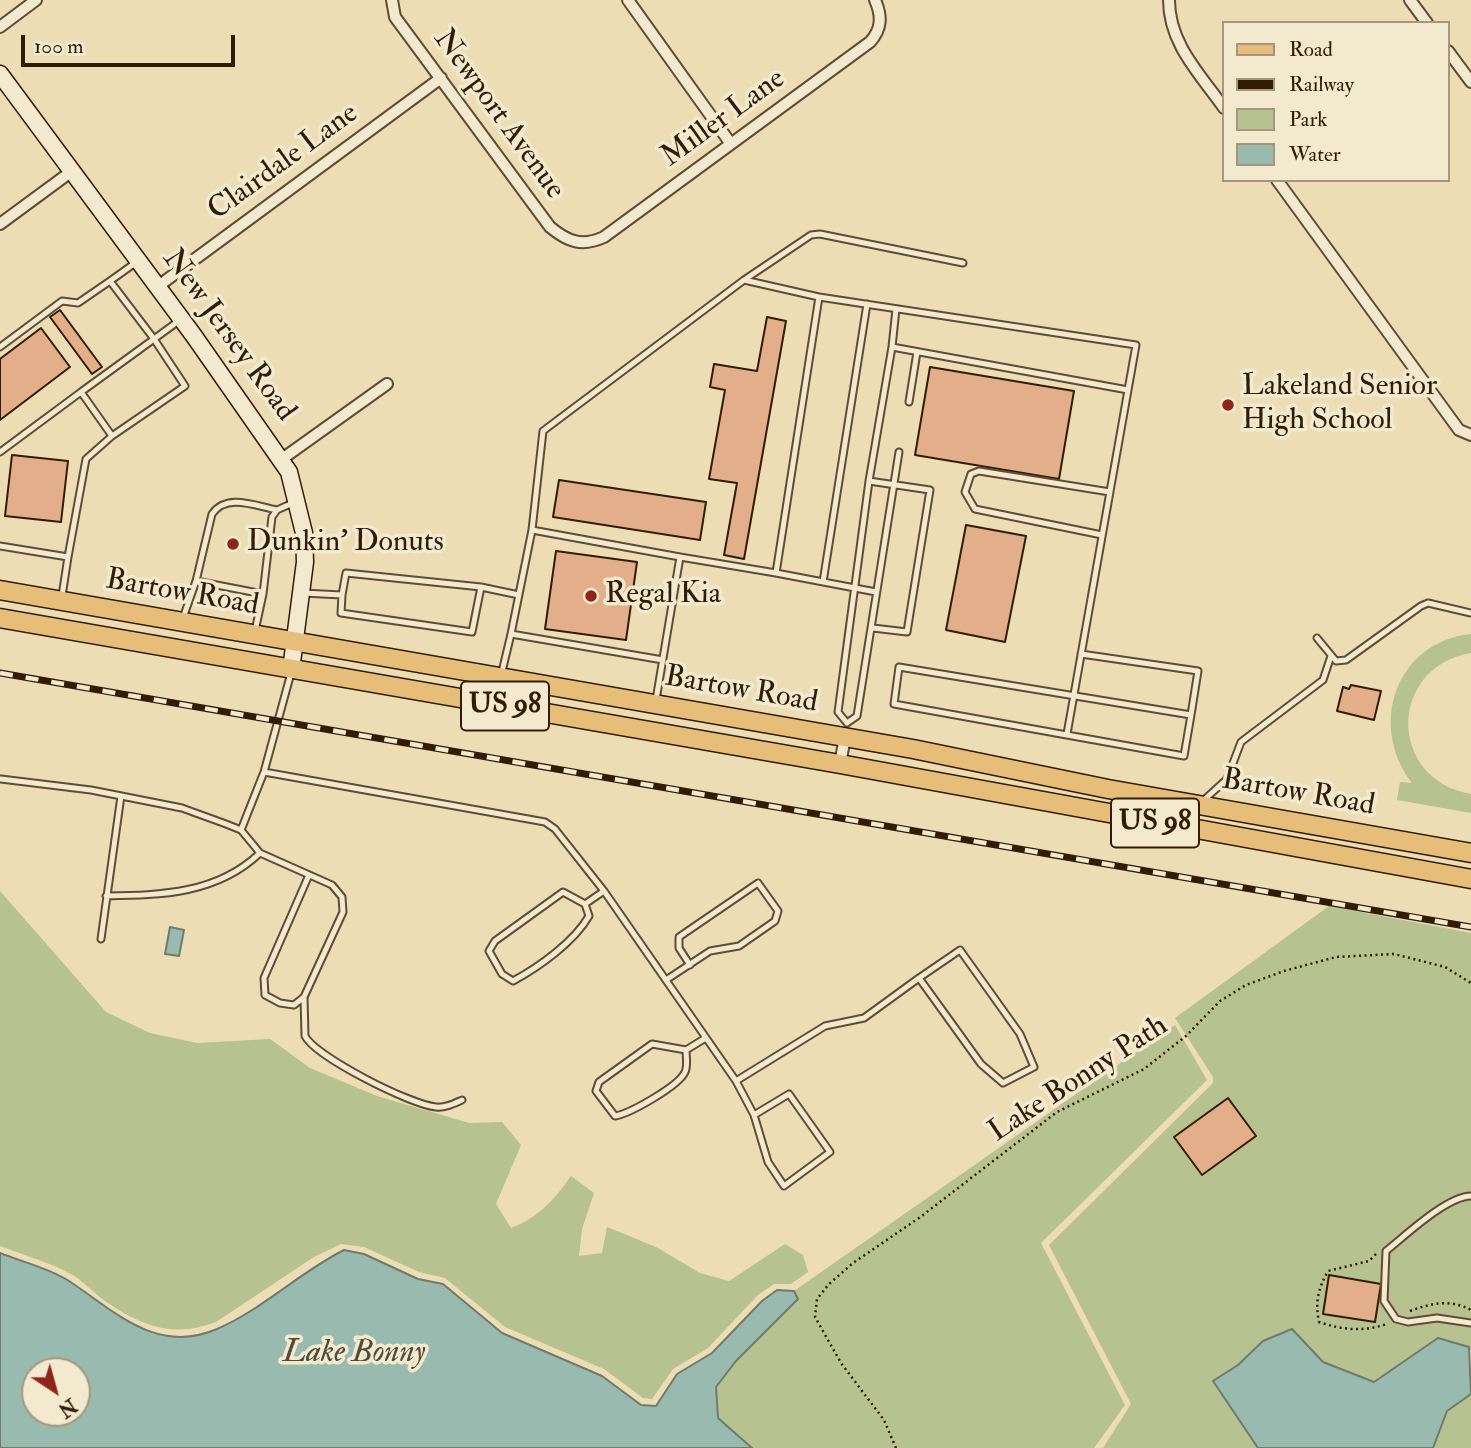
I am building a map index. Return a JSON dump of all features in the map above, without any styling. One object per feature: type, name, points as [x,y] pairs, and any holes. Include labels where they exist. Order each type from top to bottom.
[{"type":"main road","name":"Bartow Road","points":[[0,590],[656,704],[846,730],[1194,804],[1471,853]]},
{"type":"main road","name":"Bartow Road","points":[[0,618],[840,764],[1471,879]]},
{"type":"street","points":[[0,27],[36,0]]},
{"type":"street","name":"Newport Avenue","points":[[391,0],[395,16],[550,227],[568,239],[582,243]]},
{"type":"street","points":[[628,0],[731,144]]},
{"type":"street","name":"Miller Lane","points":[[582,243],[604,237],[870,42],[880,27],[875,0]]},
{"type":"street","points":[[1169,0],[1169,18],[1175,39],[1222,105]]},
{"type":"street","points":[[1410,0],[1426,21]]},
{"type":"street","points":[[1450,54],[1471,82]]},
{"type":"street","name":"New Jersey Road","points":[[0,74],[282,459],[298,501],[304,533],[303,593],[291,670]]},
{"type":"street","name":"Clairdale Lane","points":[[157,286],[441,79]]},
{"type":"street","points":[[0,224],[72,171]]},
{"type":"street","points":[[1278,182],[1459,430],[1471,435]]},
{"type":"street","points":[[282,459],[387,384]]},
{"type":"street","points":[[840,764],[846,730]]},
{"type":"lane","points":[[501,677],[532,530],[543,431],[744,280],[811,235],[820,234],[963,263]]},
{"type":"lane","points":[[0,347],[62,302],[78,303],[138,261]]},
{"type":"lane","points":[[744,280],[819,297],[1136,345],[1067,734]]},
{"type":"lane","points":[[61,601],[86,459],[112,436],[186,386],[110,281]]},
{"type":"lane","points":[[776,573],[819,297]]},
{"type":"lane","points":[[823,582],[867,304]]},
{"type":"lane","points":[[896,309],[853,588],[838,712],[846,730],[857,716],[899,452]]},
{"type":"lane","points":[[0,452],[182,320]]},
{"type":"lane","points":[[892,347],[1128,390]]},
{"type":"lane","points":[[909,401],[917,352]]},
{"type":"lane","points":[[81,391],[112,436]]},
{"type":"lane","points":[[1102,535],[975,509],[965,492],[971,474],[978,471],[1110,492]]},
{"type":"lane","points":[[869,481],[930,490],[907,632],[873,628]]},
{"type":"lane","points":[[254,636],[264,594],[272,517],[277,510],[298,501]]},
{"type":"lane","points":[[182,623],[187,598],[196,581],[212,514],[217,508],[233,502],[277,510]]},
{"type":"lane","points":[[532,530],[876,592]]},
{"type":"lane","points":[[0,546],[68,557]]},
{"type":"lane","points":[[656,704],[680,557]]},
{"type":"lane","points":[[481,587],[472,632],[341,612],[346,573],[481,587],[519,595]]},
{"type":"lane","points":[[196,581],[264,594]]},
{"type":"lane","points":[[303,593],[342,595]]},
{"type":"lane","points":[[1317,638],[1336,661],[1346,660],[1428,603],[1471,613]]},
{"type":"lane","points":[[511,634],[663,660]]},
{"type":"lane","points":[[1081,654],[1198,671],[1191,715],[1184,756],[894,704],[900,667],[1191,715]]},
{"type":"lane","points":[[1194,804],[1214,793],[1227,779],[1241,742],[1323,680],[1331,656]]},
{"type":"lane","points":[[240,830],[264,772],[291,670]]},
{"type":"lane","points":[[264,772],[545,822],[555,829],[604,891],[704,1039],[736,1081],[754,1115],[768,1162],[783,1186],[830,1152],[789,1094],[754,1115]]},
{"type":"lane","points":[[2,779],[121,796],[182,808],[240,830],[260,853],[339,891],[343,912],[304,997],[305,1036],[309,1044],[326,1058],[425,1105],[446,1107],[462,1100]]},
{"type":"lane","points":[[101,939],[121,796]]},
{"type":"lane","points":[[106,896],[172,894],[220,881],[248,865],[260,853]]},
{"type":"lane","points":[[304,997],[294,1005],[280,1003],[265,995],[264,978],[309,875]]},
{"type":"lane","points":[[666,980],[690,965],[717,948],[739,946],[775,921],[778,911],[758,883],[679,937],[679,948],[690,965]]},
{"type":"lane","points":[[585,904],[604,891]]},
{"type":"lane","points":[[563,892],[585,904],[590,916],[583,927],[530,972],[513,981],[502,974],[489,951],[495,940],[563,892]]},
{"type":"lane","points":[[736,1081],[825,1027],[864,1018],[919,978],[960,950],[1020,1034],[1034,1067],[1003,1083],[981,1064],[919,978]]},
{"type":"lane","points":[[687,1050],[686,1071],[678,1080],[626,1115],[615,1116],[596,1091],[598,1082],[652,1044],[687,1050],[704,1039]]},
{"type":"lane","points":[[1471,1196],[1464,1196],[1446,1205],[1385,1251],[1384,1301],[1395,1319],[1408,1322],[1437,1318],[1471,1323]]},
{"type":"path","name":"Lake Bonny Path","points":[[896,1448],[884,1420],[841,1363],[814,1317],[817,1300],[829,1284],[853,1263],[919,1218],[1057,1112],[1144,1069],[1186,1037],[1220,1001],[1245,985],[1323,960],[1394,954],[1446,967],[1471,984]]},
{"type":"green space","points":[[1471,634],[1471,653],[1444,662],[1424,679],[1412,700],[1408,723],[1412,746],[1424,768],[1443,784],[1471,794],[1471,813],[1397,800],[1400,782],[1412,783],[1399,761],[1392,737],[1391,713],[1396,690],[1407,670],[1424,653],[1445,640]]},
{"type":"green space","points":[[0,891],[106,1012],[150,1033],[197,1043],[270,1039],[310,1068],[377,1096],[469,1123],[502,1122],[521,1145],[496,1204],[511,1228],[530,1219],[545,1207],[571,1176],[594,1193],[582,1229],[579,1256],[602,1253],[607,1227],[656,1247],[700,1273],[729,1281],[785,1244],[803,1255],[808,1272],[791,1284],[774,1284],[758,1295],[708,1348],[673,1369],[652,1399],[643,1398],[604,1369],[505,1327],[445,1278],[419,1272],[364,1247],[341,1244],[314,1257],[216,1322],[201,1327],[172,1329],[132,1318],[71,1274],[0,1246]]},
{"type":"green space","points":[[1329,906],[1471,933],[1471,1350],[1438,1338],[1374,1382],[1323,1362],[1292,1329],[1263,1341],[1238,1365],[1213,1381],[1258,1448],[1103,1448],[1131,1404],[1049,1245],[1213,1083],[1213,1077],[1175,1018]]},
{"type":"green space","points":[[1175,1025],[1207,1080],[1041,1243],[1125,1405],[1094,1448],[752,1448],[738,1439],[718,1418],[716,1387],[736,1361],[798,1299],[794,1291]]},
{"type":"green space","points":[[1471,1394],[1471,1448],[1433,1448],[1447,1411]]},
{"type":"water","points":[[170,927],[184,930],[179,956],[165,954]]},
{"type":"water","name":"Lake Bonny","points":[[344,1250],[364,1254],[418,1279],[443,1284],[502,1333],[602,1376],[641,1405],[656,1406],[677,1374],[712,1353],[762,1301],[777,1290],[794,1291],[798,1299],[736,1361],[716,1387],[718,1418],[752,1448],[0,1448],[0,1253],[61,1276],[138,1326],[175,1337],[195,1336],[234,1321]]},
{"type":"water","points":[[1292,1329],[1323,1362],[1374,1382],[1438,1338],[1469,1347],[1471,1394],[1447,1411],[1433,1448],[1258,1448],[1213,1381],[1238,1365],[1263,1341]]},
{"type":"building","points":[[60,310],[102,367],[92,374],[50,317]]},
{"type":"building","points":[[767,317],[786,321],[744,559],[724,555],[737,483],[709,479],[725,390],[710,387],[714,364],[757,371]]},
{"type":"building","points":[[41,328],[70,367],[0,420],[0,359]]},
{"type":"building","points":[[930,367],[1074,391],[1059,479],[915,455]]},
{"type":"building","points":[[12,455],[68,461],[61,522],[5,516]]},
{"type":"building","points":[[559,480],[706,502],[700,540],[553,517]]},
{"type":"building","points":[[966,525],[1026,536],[1005,642],[946,630]]},
{"type":"building","name":"Regal Kia","points":[[556,551],[637,562],[626,640],[545,629]]},
{"type":"building","points":[[1351,685],[1381,691],[1374,720],[1337,711],[1343,687],[1349,689]]},
{"type":"building","points":[[1228,1098],[1256,1136],[1202,1175],[1174,1137]]},
{"type":"building","points":[[1329,1275],[1381,1284],[1375,1322],[1323,1314]]},
{"type":"railway","points":[[0,673],[1471,927]]},
{"type":"place","name":"Lakeland Senior High School","points":[[1228,405]]},
{"type":"place","name":"Dunkin' Donuts","points":[[233,544]]},
{"type":"place","name":"Regal Kia","points":[[591,596]]}]
